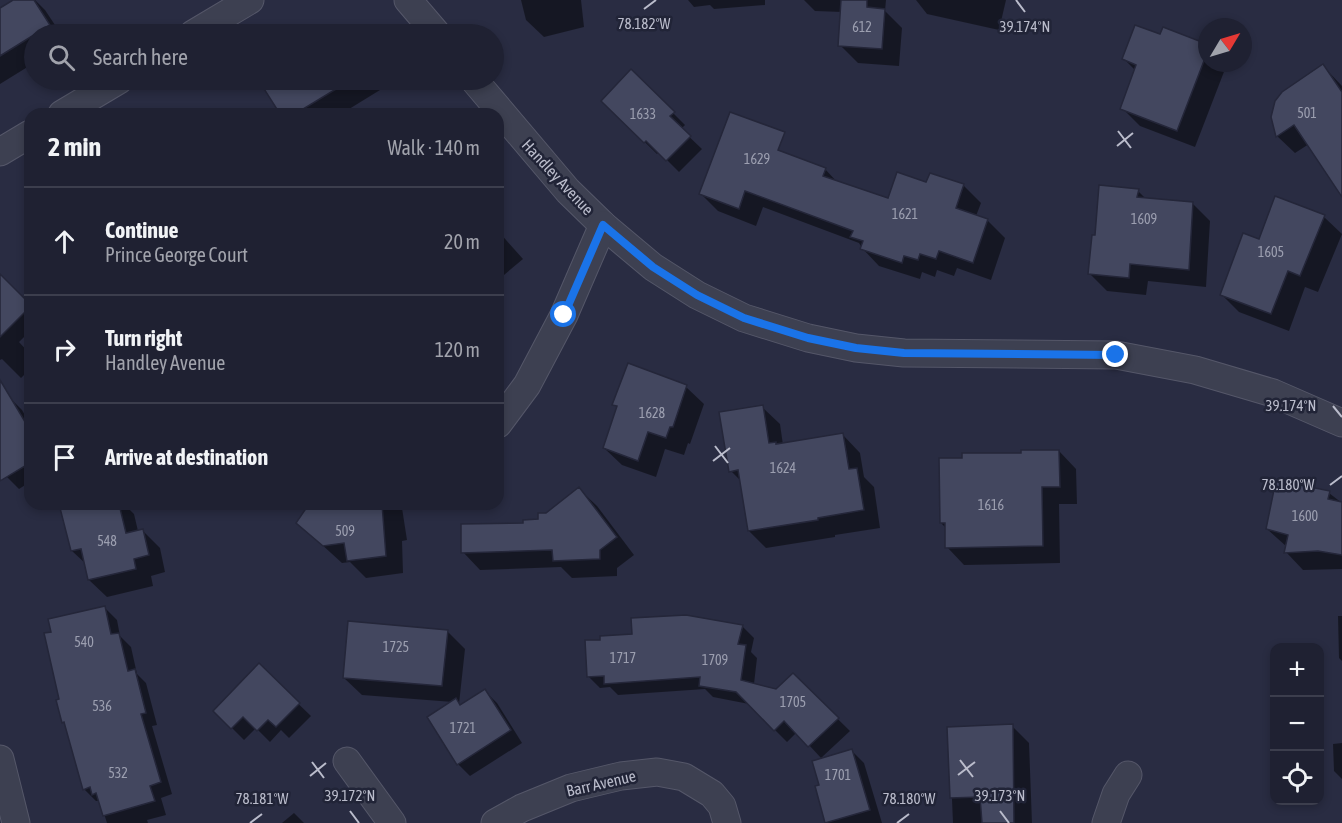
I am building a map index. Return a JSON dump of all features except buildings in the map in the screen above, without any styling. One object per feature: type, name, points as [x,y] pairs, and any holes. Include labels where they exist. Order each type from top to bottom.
[{"type":"street","points":[[210,24],[250,0]]},
{"type":"street","points":[[408,0],[428,24]]},
{"type":"street","points":[[72,108],[102,90]]},
{"type":"street","name":"Handley Avenue","points":[[482,90],[498,108]]},
{"type":"street","name":"Handley Avenue","points":[[504,115],[568,191],[603,225],[653,267],[697,295],[744,318],[808,338],[856,348],[904,353],[1116,355],[1195,370],[1273,393],[1342,423]]},
{"type":"street","points":[[0,152],[24,138]]},
{"type":"street","points":[[504,416],[527,385],[564,315],[603,225]]},
{"type":"street","points":[[0,759],[16,823]]},
{"type":"street","points":[[347,761],[392,823]]},
{"type":"street","name":"Barr Avenue","points":[[495,823],[522,808],[571,788],[621,776],[657,772],[684,777],[712,794],[722,806],[727,823]]},
{"type":"street","points":[[1106,823],[1116,794],[1128,775]]},
{"type":"route","points":[[564,315],[603,225],[653,267],[697,295],[744,318],[808,338],[856,348],[904,353],[1116,355]]}]
